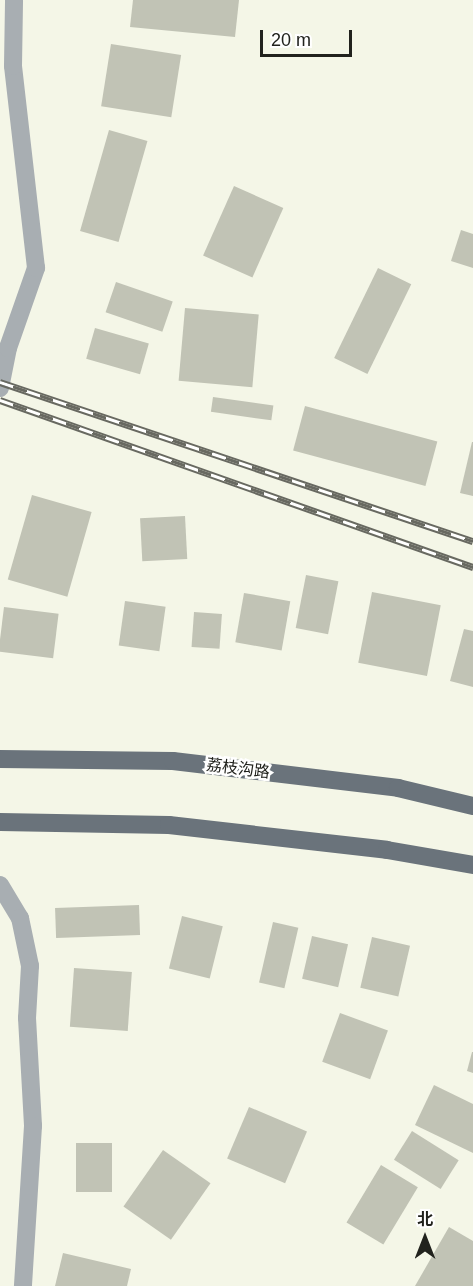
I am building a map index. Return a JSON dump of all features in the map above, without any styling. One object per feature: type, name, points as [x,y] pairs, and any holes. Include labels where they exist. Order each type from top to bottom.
[{"type":"main road","name":"荔枝沟路","points":[[0,759],[173,761],[398,788],[473,806]]},
{"type":"main road","points":[[0,822],[169,825],[387,850],[473,865]]},
{"type":"lane","points":[[0,388],[8,348],[36,268],[13,66],[14,0]]},
{"type":"lane","points":[[0,885],[20,918],[30,966],[27,1018],[33,1126],[23,1286]]},
{"type":"building","points":[[133,0],[239,0],[235,37],[130,27]]},
{"type":"building","points":[[111,44],[181,55],[171,117],[101,106]]},
{"type":"building","points":[[109,130],[147,141],[119,242],[80,231]]},
{"type":"building","points":[[234,186],[283,208],[252,277],[203,255]]},
{"type":"building","points":[[461,230],[473,234],[473,268],[451,261]]},
{"type":"building","points":[[378,268],[411,284],[367,374],[334,358]]},
{"type":"building","points":[[116,282],[173,302],[162,332],[106,312]]},
{"type":"building","points":[[185,308],[259,314],[252,387],[179,381]]},
{"type":"building","points":[[95,328],[149,343],[140,374],[86,359]]},
{"type":"building","points":[[213,397],[273,405],[271,420],[211,412]]},
{"type":"building","points":[[305,406],[437,441],[425,486],[293,450]]},
{"type":"building","points":[[473,442],[473,496],[460,493]]},
{"type":"building","points":[[32,495],[92,512],[67,597],[8,580]]},
{"type":"building","points":[[185,516],[187,559],[142,561],[140,518]]},
{"type":"building","points":[[306,575],[338,581],[328,634],[296,628]]},
{"type":"building","points":[[372,592],[441,605],[427,676],[358,663]]},
{"type":"building","points":[[244,593],[290,601],[282,650],[235,642]]},
{"type":"building","points":[[125,601],[166,607],[159,651],[119,646]]},
{"type":"building","points":[[4,607],[59,614],[53,658],[0,652]]},
{"type":"building","points":[[194,612],[222,614],[219,649],[192,647]]},
{"type":"building","points":[[464,629],[473,631],[473,687],[450,681]]},
{"type":"building","points":[[139,905],[140,935],[56,938],[55,908]]},
{"type":"building","points":[[182,916],[223,926],[210,979],[169,968]]},
{"type":"building","points":[[273,922],[298,928],[284,988],[259,982]]},
{"type":"building","points":[[312,936],[348,944],[338,987],[302,979]]},
{"type":"building","points":[[372,937],[410,946],[398,996],[360,988]]},
{"type":"building","points":[[74,968],[132,972],[128,1031],[70,1027]]},
{"type":"building","points":[[340,1013],[388,1030],[370,1079],[322,1062]]},
{"type":"building","points":[[473,1052],[473,1073],[467,1071]]},
{"type":"building","points":[[434,1085],[473,1104],[473,1153],[415,1125]]},
{"type":"building","points":[[249,1107],[307,1132],[285,1183],[227,1159]]},
{"type":"building","points":[[412,1131],[459,1160],[441,1189],[394,1160]]},
{"type":"building","points":[[76,1143],[112,1143],[112,1192],[76,1192]]},
{"type":"building","points":[[163,1150],[211,1183],[171,1240],[123,1207]]},
{"type":"building","points":[[381,1165],[418,1187],[383,1245],[346,1222]]},
{"type":"building","points":[[449,1227],[473,1241],[473,1286],[415,1286]]},
{"type":"building","points":[[63,1253],[131,1269],[127,1286],[55,1286]]},
{"type":"railway","points":[[0,382],[473,541]]},
{"type":"railway","points":[[0,400],[473,567]]}]
